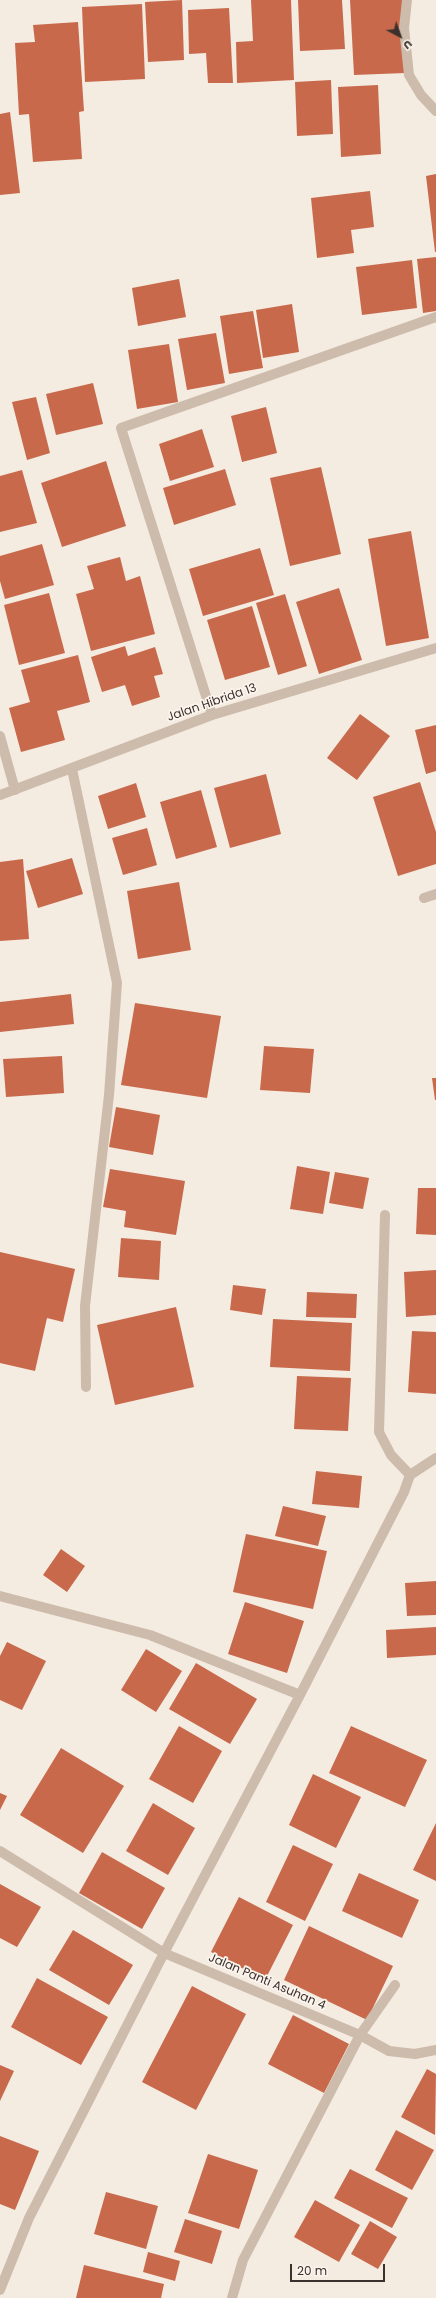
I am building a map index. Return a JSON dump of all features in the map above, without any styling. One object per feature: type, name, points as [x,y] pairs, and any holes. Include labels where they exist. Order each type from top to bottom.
[{"type":"street","points":[[407,0],[404,28],[409,75],[421,95],[436,111]]},
{"type":"street","points":[[212,715],[121,428],[436,317]]},
{"type":"street","name":"Jalan Hibrida 13","points":[[0,795],[212,715],[436,648]]},
{"type":"street","points":[[0,736],[15,790]]},
{"type":"street","points":[[72,769],[117,983],[109,1096],[85,1306],[86,1387]]},
{"type":"street","points":[[424,898],[436,894]]},
{"type":"street","points":[[385,1215],[379,1432],[391,1455],[410,1475]]},
{"type":"street","points":[[0,2290],[29,2218],[164,1952],[300,1695],[404,1492],[410,1475],[436,1458]]},
{"type":"street","points":[[0,1596],[150,1635],[300,1695]]},
{"type":"street","name":"Jalan Panti Asuhan 4","points":[[0,1851],[164,1952],[360,2035],[389,2051],[415,2054],[436,2050]]},
{"type":"street","points":[[232,2298],[243,2260],[360,2035],[395,1985]]},
{"type":"building","points":[[182,0],[184,60],[148,62],[145,2]]},
{"type":"building","points":[[251,0],[291,0],[294,80],[237,83],[236,42],[253,41]]},
{"type":"building","points":[[298,0],[342,0],[345,49],[300,51]]},
{"type":"building","points":[[350,0],[402,0],[405,73],[354,75]]},
{"type":"building","points":[[142,4],[145,79],[85,82],[82,7]]},
{"type":"building","points":[[229,8],[233,83],[208,83],[206,53],[189,54],[188,10]]},
{"type":"building","points":[[78,22],[84,111],[79,112],[82,159],[33,162],[29,114],[19,115],[15,43],[35,42],[33,25]]},
{"type":"building","points":[[331,80],[333,134],[297,136],[295,82]]},
{"type":"building","points":[[378,85],[381,154],[341,157],[338,87]]},
{"type":"building","points":[[10,112],[20,193],[0,195],[0,114]]},
{"type":"building","points":[[436,174],[436,252],[435,252],[426,176]]},
{"type":"building","points":[[370,191],[374,227],[351,230],[354,253],[317,258],[311,198]]},
{"type":"building","points":[[436,257],[436,311],[423,313],[417,259]]},
{"type":"building","points":[[412,260],[417,308],[362,315],[356,267]]},
{"type":"building","points":[[179,279],[186,317],[138,326],[132,288]]},
{"type":"building","points":[[292,304],[299,352],[263,358],[256,310]]},
{"type":"building","points":[[253,311],[263,368],[229,374],[220,316]]},
{"type":"building","points":[[216,333],[225,383],[187,390],[178,339]]},
{"type":"building","points":[[169,344],[178,402],[137,409],[128,350]]},
{"type":"building","points":[[93,383],[103,424],[56,435],[46,394]]},
{"type":"building","points":[[36,397],[50,453],[27,460],[12,402]]},
{"type":"building","points":[[266,407],[277,453],[242,462],[231,416]]},
{"type":"building","points":[[202,429],[214,467],[170,481],[159,444]]},
{"type":"building","points":[[106,461],[126,526],[62,547],[41,483]]},
{"type":"building","points":[[321,467],[341,554],[290,566],[270,478]]},
{"type":"building","points":[[225,469],[236,505],[174,525],[163,488]]},
{"type":"building","points":[[22,470],[37,523],[0,532],[0,476]]},
{"type":"building","points":[[411,531],[429,638],[386,646],[368,539]]},
{"type":"building","points":[[42,544],[54,585],[5,599],[0,581],[0,556]]},
{"type":"building","points":[[260,548],[274,595],[203,616],[189,569]]},
{"type":"building","points":[[120,557],[126,581],[140,576],[155,634],[91,651],[76,594],[94,589],[87,566]]},
{"type":"building","points":[[339,588],[362,660],[319,674],[296,602]]},
{"type":"building","points":[[49,593],[65,653],[19,665],[4,605]]},
{"type":"building","points":[[285,594],[307,666],[278,675],[256,603]]},
{"type":"building","points":[[252,606],[270,667],[225,680],[207,620]]},
{"type":"building","points":[[125,646],[128,656],[155,647],[163,674],[154,676],[160,697],[132,706],[125,685],[102,692],[91,657]]},
{"type":"building","points":[[78,655],[90,702],[57,711],[65,740],[21,752],[9,708],[30,702],[21,670]]},
{"type":"building","points":[[360,714],[390,736],[357,780],[327,758]]},
{"type":"building","points":[[436,725],[436,771],[426,774],[415,730]]},
{"type":"building","points":[[266,774],[281,834],[230,848],[214,788]]},
{"type":"building","points":[[420,782],[436,832],[436,864],[398,876],[373,797]]},
{"type":"building","points":[[136,783],[146,817],[108,829],[98,796]]},
{"type":"building","points":[[201,790],[217,847],[176,859],[160,802]]},
{"type":"building","points":[[147,828],[157,865],[123,875],[112,838]]},
{"type":"building","points":[[72,858],[83,894],[38,908],[26,871]]},
{"type":"building","points":[[23,859],[29,939],[0,941],[0,862]]},
{"type":"building","points":[[179,882],[191,950],[138,959],[127,891]]},
{"type":"building","points":[[71,994],[74,1024],[0,1032],[0,1002]]},
{"type":"building","points":[[135,1003],[221,1016],[207,1098],[121,1085]]},
{"type":"building","points":[[264,1046],[314,1049],[310,1093],[260,1090]]},
{"type":"building","points":[[62,1056],[64,1093],[6,1097],[3,1059]]},
{"type":"building","points":[[432,1078],[436,1078],[436,1100],[435,1100]]},
{"type":"building","points":[[116,1107],[160,1115],[153,1155],[109,1147]]},
{"type":"building","points":[[297,1166],[330,1172],[323,1214],[290,1209]]},
{"type":"building","points":[[110,1169],[185,1181],[176,1235],[124,1227],[126,1211],[103,1207]]},
{"type":"building","points":[[335,1172],[369,1178],[363,1209],[329,1203]]},
{"type":"building","points":[[418,1188],[436,1188],[436,1235],[416,1234]]},
{"type":"building","points":[[121,1238],[161,1241],[159,1280],[118,1277]]},
{"type":"building","points":[[0,1252],[75,1269],[63,1322],[47,1318],[35,1371],[0,1363]]},
{"type":"building","points":[[436,1270],[436,1315],[406,1317],[404,1272]]},
{"type":"building","points":[[233,1285],[266,1289],[262,1315],[230,1310]]},
{"type":"building","points":[[307,1292],[357,1294],[356,1318],[306,1317]]},
{"type":"building","points":[[176,1307],[194,1387],[115,1405],[97,1325]]},
{"type":"building","points":[[273,1319],[352,1323],[350,1371],[270,1367]]},
{"type":"building","points":[[412,1331],[436,1332],[436,1394],[408,1392]]},
{"type":"building","points":[[297,1376],[351,1378],[348,1431],[294,1429]]},
{"type":"building","points":[[316,1471],[362,1476],[359,1508],[312,1504]]},
{"type":"building","points":[[283,1506],[326,1516],[318,1546],[275,1536]]},
{"type":"building","points":[[246,1534],[327,1551],[313,1609],[233,1592]]},
{"type":"building","points":[[61,1549],[85,1566],[67,1592],[43,1575]]},
{"type":"building","points":[[436,1581],[436,1615],[407,1616],[405,1583]]},
{"type":"building","points":[[245,1602],[304,1621],[287,1673],[228,1654]]},
{"type":"building","points":[[436,1627],[436,1655],[387,1658],[386,1630]]},
{"type":"building","points":[[7,1642],[46,1661],[22,1710],[0,1700],[0,1656]]},
{"type":"building","points":[[146,1649],[182,1671],[156,1712],[121,1690]]},
{"type":"building","points":[[196,1663],[257,1699],[230,1744],[169,1709]]},
{"type":"building","points":[[179,1726],[222,1751],[193,1803],[149,1779]]},
{"type":"building","points":[[351,1726],[427,1760],[405,1807],[329,1773]]},
{"type":"building","points":[[61,1748],[124,1786],[83,1853],[20,1815]]},
{"type":"building","points":[[313,1774],[361,1797],[336,1848],[289,1825]]},
{"type":"building","points":[[0,1793],[7,1796],[0,1810]]},
{"type":"building","points":[[153,1803],[195,1828],[168,1875],[126,1851]]},
{"type":"building","points":[[436,1823],[436,1881],[413,1870]]},
{"type":"building","points":[[293,1845],[333,1864],[305,1921],[266,1902]]},
{"type":"building","points":[[102,1852],[165,1888],[142,1929],[79,1893]]},
{"type":"building","points":[[359,1873],[419,1900],[402,1938],[342,1911]]},
{"type":"building","points":[[0,1884],[41,1907],[17,1947],[0,1938]]},
{"type":"building","points":[[239,1897],[293,1925],[265,1980],[211,1952]]},
{"type":"building","points":[[309,1926],[393,1966],[367,2020],[284,1980]]},
{"type":"building","points":[[73,1930],[133,1965],[109,2005],[49,1970]]},
{"type":"building","points":[[37,1978],[108,2017],[81,2065],[11,2027]]},
{"type":"building","points":[[192,1986],[246,2014],[196,2110],[142,2082]]},
{"type":"building","points":[[293,2015],[349,2044],[324,2093],[268,2064]]},
{"type":"building","points":[[0,2065],[14,2071],[0,2101]]},
{"type":"building","points":[[427,2069],[436,2074],[435,2135],[401,2117]]},
{"type":"building","points":[[396,2130],[434,2150],[412,2190],[375,2170]]},
{"type":"building","points":[[0,2136],[39,2151],[15,2210],[0,2204]]},
{"type":"building","points":[[208,2154],[258,2170],[239,2229],[188,2213]]},
{"type":"building","points":[[350,2169],[408,2198],[392,2228],[334,2198]]},
{"type":"building","points":[[106,2192],[158,2206],[146,2249],[94,2234]]},
{"type":"building","points":[[315,2200],[360,2225],[339,2262],[294,2237]]},
{"type":"building","points":[[185,2219],[222,2231],[212,2264],[174,2252]]},
{"type":"building","points":[[370,2221],[397,2237],[378,2269],[351,2254]]},
{"type":"building","points":[[148,2252],[180,2261],[175,2281],[143,2272]]},
{"type":"building","points":[[84,2265],[164,2284],[161,2298],[76,2298]]}]
